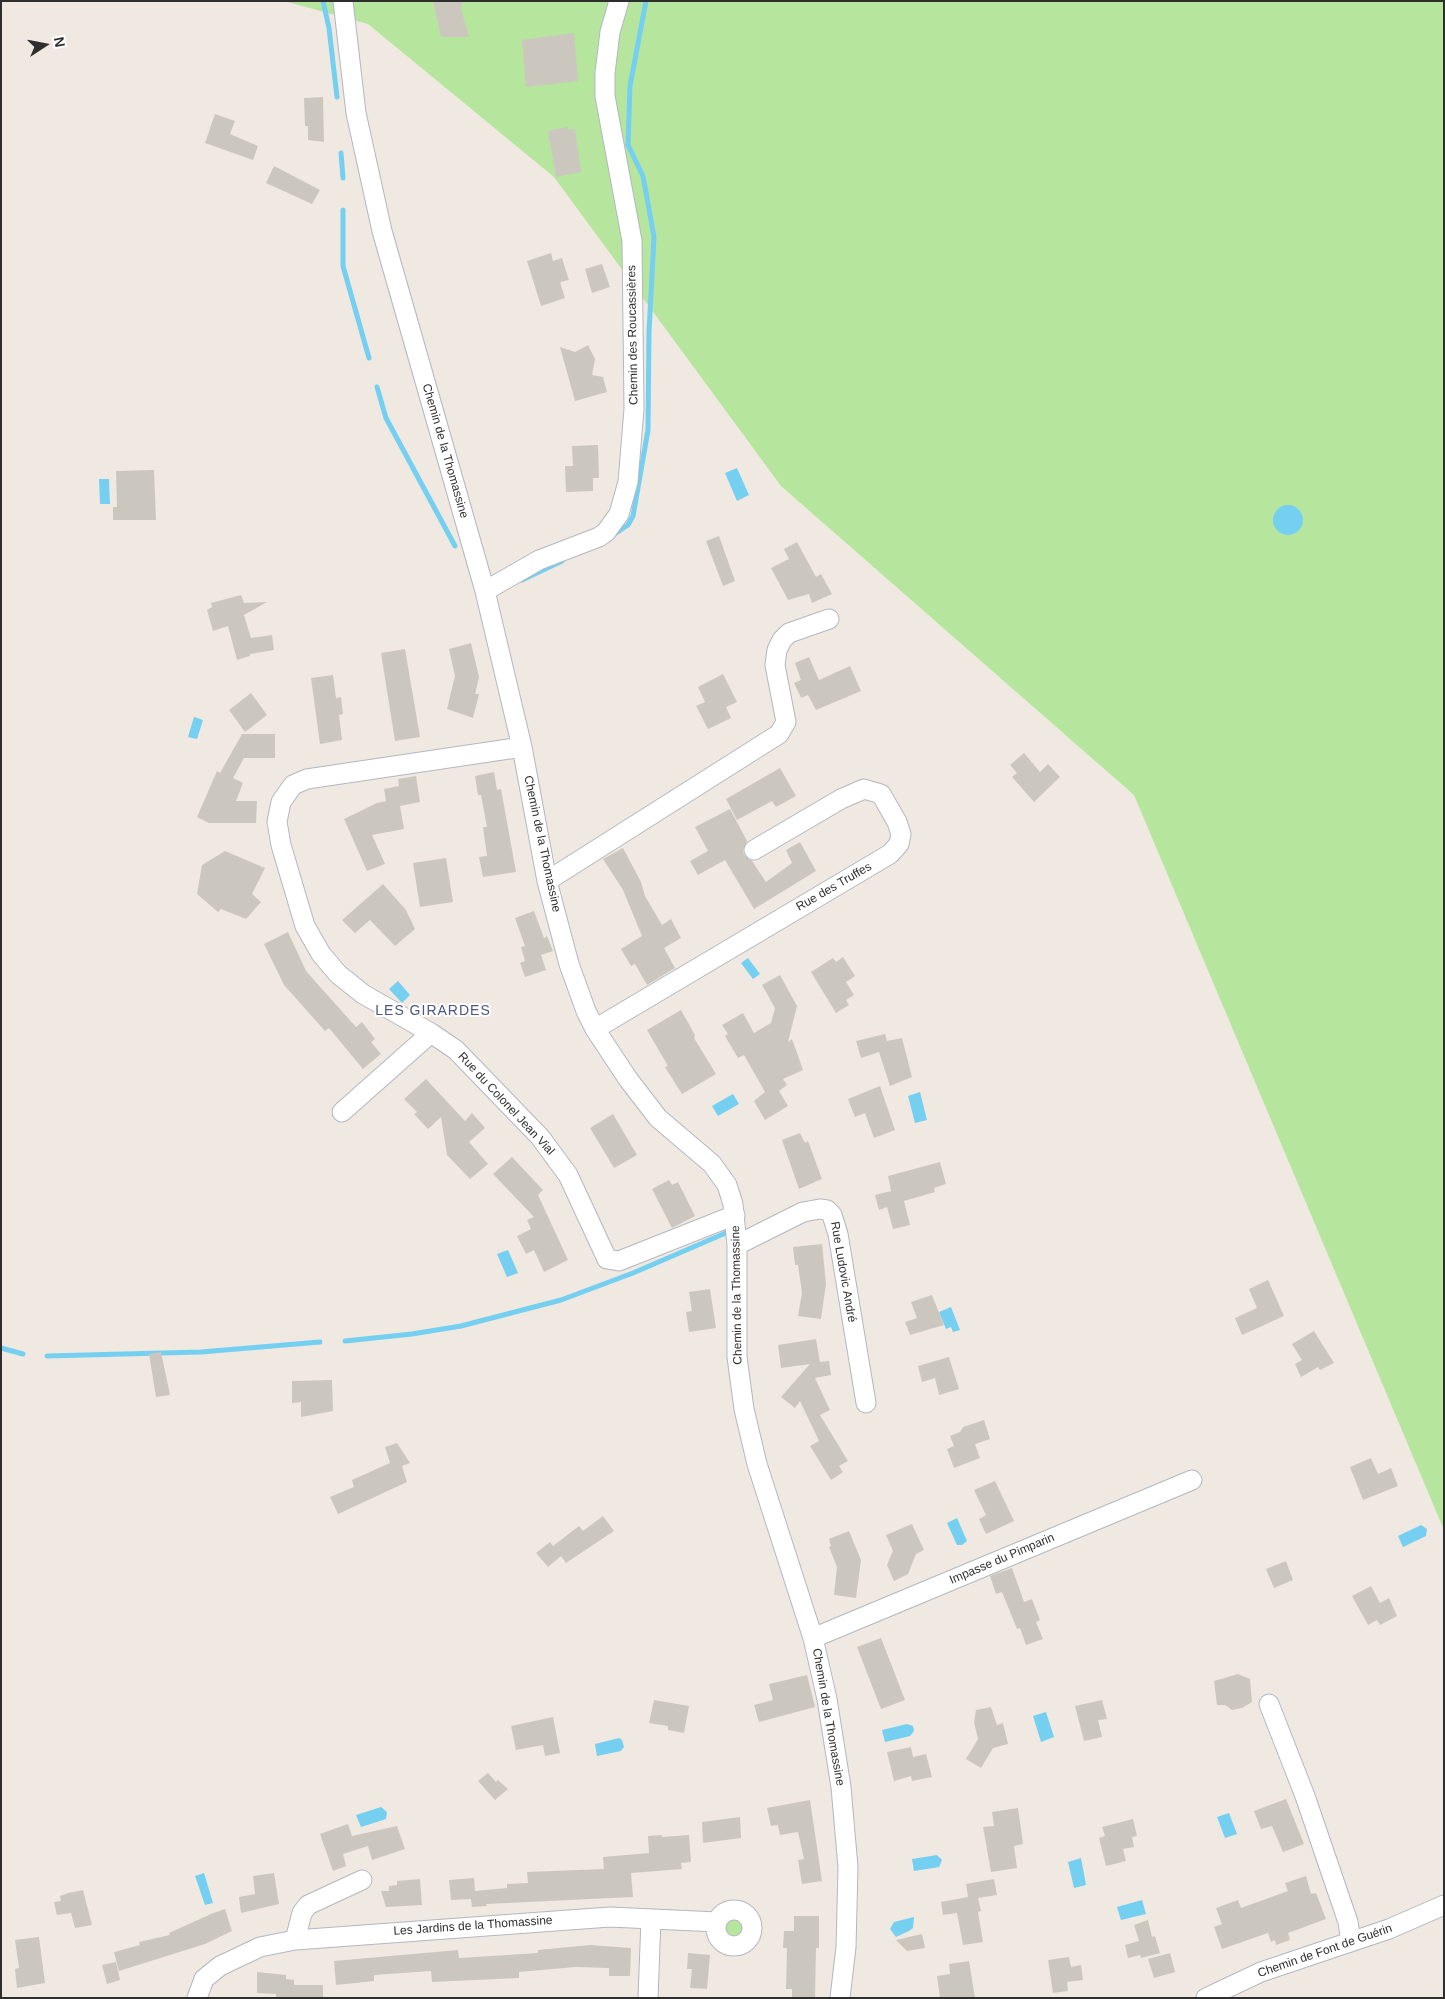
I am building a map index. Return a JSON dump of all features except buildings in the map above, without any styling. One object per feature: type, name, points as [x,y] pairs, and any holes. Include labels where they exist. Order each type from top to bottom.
[{"type":"street","name":"Chemin de la Thomassine","points":[[343,1],[356,113],[382,230],[485,591],[522,746],[547,881],[569,964],[586,1011],[595,1029],[647,1106],[670,1130],[712,1164],[721,1175],[730,1194],[735,1216],[737,1245],[736,1333],[744,1409],[757,1464],[813,1638],[827,1699],[841,1787],[848,1867],[846,1947],[840,1998]]},
{"type":"street","name":"Chemin des Roucassières","points":[[485,591],[539,560],[599,538],[606,532],[619,514],[628,482],[634,409],[632,241],[606,96],[605,73],[610,32],[619,1]]},
{"type":"street","points":[[547,881],[779,734],[786,722],[775,664],[777,650],[782,640],[789,633],[829,619]]},
{"type":"street","name":"Rue du Colonel Jean Vial","points":[[522,746],[307,779],[288,789],[279,808],[277,822],[281,846],[305,926],[321,954],[338,974],[363,994],[431,1033],[456,1050],[551,1150],[568,1175],[602,1251],[610,1261],[619,1261],[735,1216]]},
{"type":"street","name":"Rue des Truffes","points":[[595,1029],[890,854],[899,844],[900,834],[897,822],[880,794],[864,789],[841,799],[754,850]]},
{"type":"street","points":[[342,1112],[431,1033]]},
{"type":"street","name":"Rue Ludovic André","points":[[737,1245],[803,1212],[820,1209],[827,1210],[832,1215],[838,1234],[866,1403]]},
{"type":"street","name":"Impasse du Pimparin","points":[[813,1638],[1192,1480]]},
{"type":"street","points":[[1269,1704],[1305,1796],[1348,1922],[1351,1942]]},
{"type":"street","points":[[295,1940],[302,1913],[308,1905],[362,1880]]},
{"type":"street","name":"Chemin de Font de Guérin","points":[[1206,1998],[1262,1972],[1389,1929],[1444,1905]]},
{"type":"street","name":"Les Jardins de la Thomassine","points":[[197,1998],[204,1979],[220,1966],[254,1950],[295,1940],[610,1917],[717,1922]]},
{"type":"street","points":[[648,1998],[651,1920]]},
{"type":"green space","points":[[284,1],[1444,1],[1444,1530],[1134,795],[781,486],[554,177],[368,24]]},
{"type":"green space","points":[[734,1918],[741,1921],[744,1928],[741,1935],[734,1938],[727,1935],[724,1928],[727,1921]]},
{"type":"water","points":[[737,468],[749,495],[737,501],[725,473]]},
{"type":"water","points":[[99,479],[109,479],[110,504],[100,504]]},
{"type":"water","points":[[1288,505],[1298,510],[1303,520],[1298,530],[1288,535],[1278,530],[1273,520],[1278,510]]},
{"type":"water","points":[[194,717],[203,720],[197,739],[188,737]]},
{"type":"water","points":[[748,958],[760,974],[753,979],[741,963]]},
{"type":"water","points":[[398,981],[410,995],[402,1003],[389,989]]},
{"type":"water","points":[[920,1092],[927,1120],[915,1123],[908,1096]]},
{"type":"water","points":[[733,1094],[739,1104],[718,1116],[712,1106]]},
{"type":"water","points":[[508,1250],[518,1273],[507,1277],[497,1254]]},
{"type":"water","points":[[951,1307],[960,1330],[953,1332],[951,1327],[946,1329],[939,1312]]},
{"type":"water","points":[[957,1518],[967,1541],[962,1545],[957,1545],[947,1523]]},
{"type":"water","points":[[1421,1525],[1427,1529],[1426,1536],[1403,1547],[1398,1536]]},
{"type":"water","points":[[1046,1712],[1054,1737],[1041,1742],[1033,1716]]},
{"type":"water","points":[[907,1724],[913,1726],[914,1731],[910,1736],[885,1742],[882,1730]]},
{"type":"water","points":[[619,1738],[622,1740],[624,1747],[621,1751],[597,1756],[595,1744]]},
{"type":"water","points":[[381,1807],[387,1812],[386,1819],[361,1827],[356,1815]]},
{"type":"water","points":[[1229,1813],[1237,1834],[1225,1838],[1217,1817]]},
{"type":"water","points":[[937,1855],[942,1860],[939,1867],[914,1871],[912,1859]]},
{"type":"water","points":[[1081,1858],[1086,1885],[1074,1888],[1068,1862]]},
{"type":"water","points":[[204,1873],[213,1903],[205,1905],[195,1876]]},
{"type":"water","points":[[1142,1900],[1146,1914],[1121,1920],[1117,1907]]},
{"type":"water","points":[[914,1917],[913,1928],[896,1937],[890,1929],[894,1922]]},
{"type":"waterway","points":[[323,1],[329,28],[337,97]]},
{"type":"waterway","points":[[610,537],[628,525],[633,516],[648,430],[649,332],[654,237],[643,176],[628,145],[630,86],[646,1]]},
{"type":"waterway","points":[[341,153],[343,178]]},
{"type":"waterway","points":[[343,210],[343,266],[369,358]]},
{"type":"waterway","points":[[377,387],[386,418],[455,546]]},
{"type":"waterway","points":[[522,580],[562,561]]},
{"type":"waterway","points":[[345,1341],[412,1334],[461,1326],[561,1300],[633,1273],[728,1232]]},
{"type":"waterway","points":[[47,1356],[201,1352],[320,1342]]},
{"type":"waterway","points":[[1,1348],[23,1354]]},
{"type":"district","name":"LES GIRARDES","points":[[433,1011]]}]
